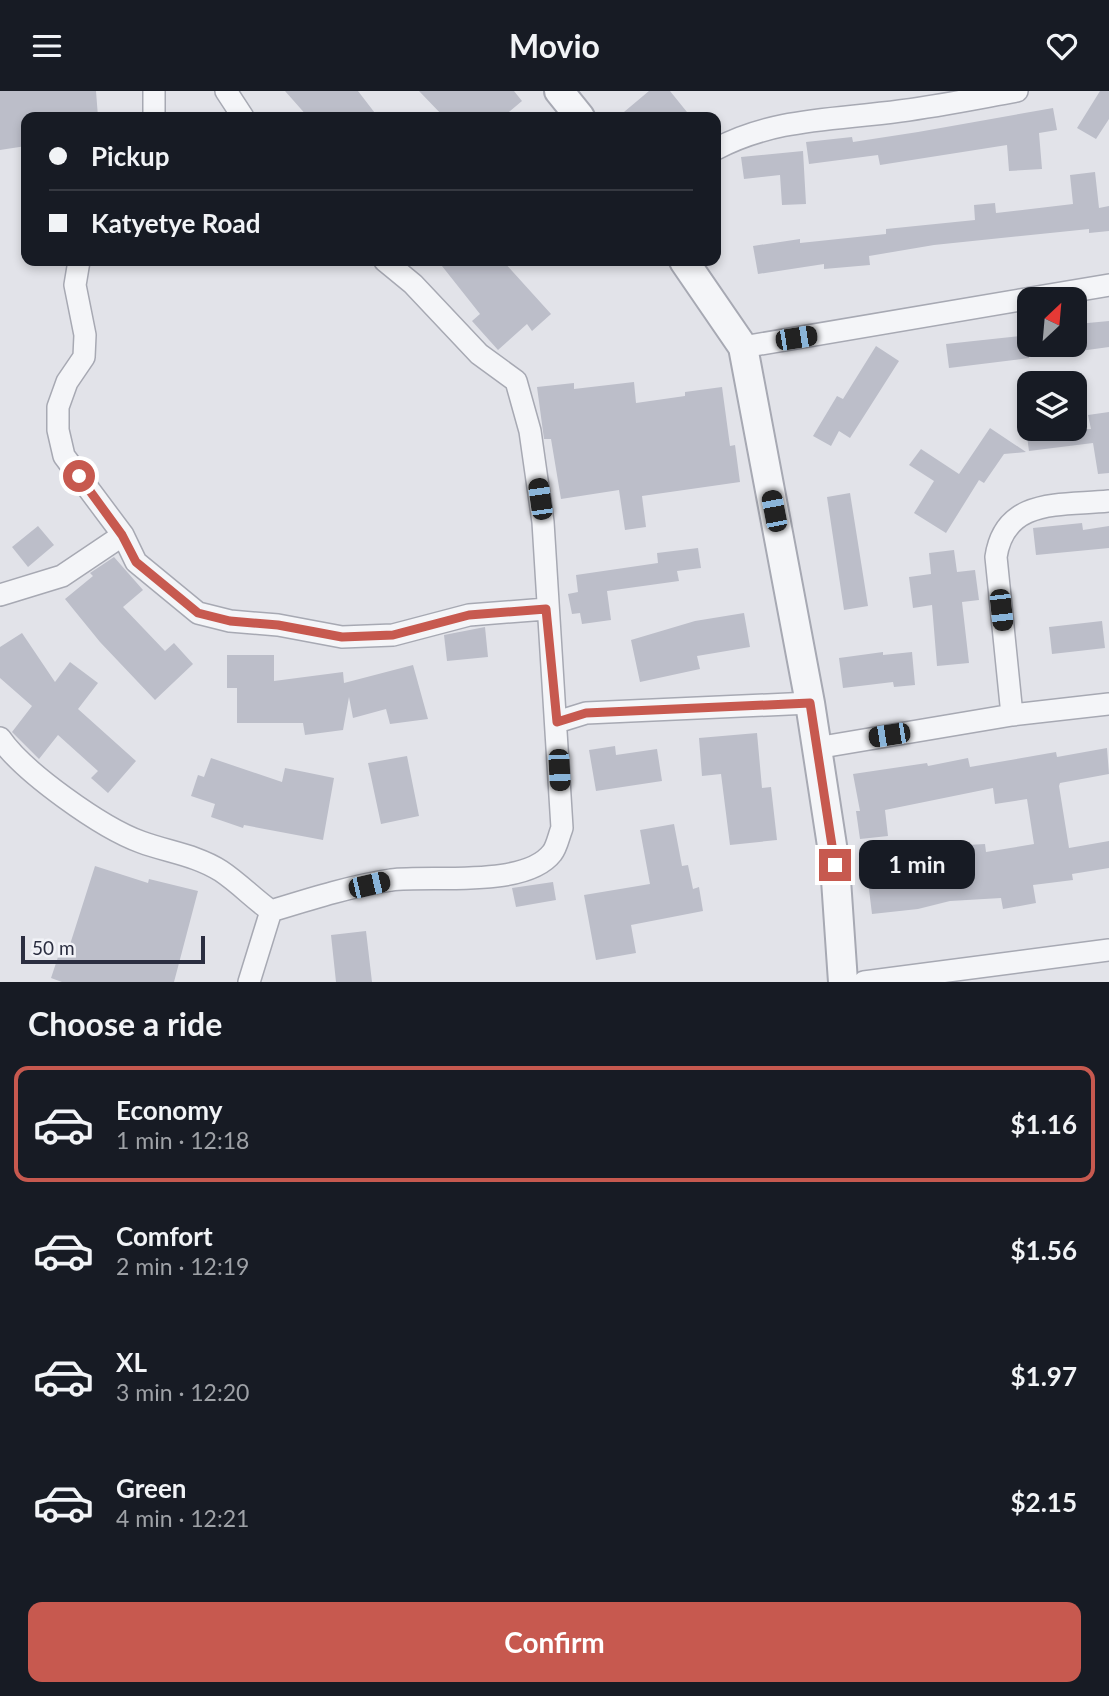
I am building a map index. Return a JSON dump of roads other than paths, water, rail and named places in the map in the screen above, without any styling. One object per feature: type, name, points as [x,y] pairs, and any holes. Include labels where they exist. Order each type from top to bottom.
[{"type":"street","points":[[153,91],[154,112]]},
{"type":"street","points":[[226,91],[240,112]]},
{"type":"street","points":[[559,91],[576,112]]},
{"type":"street","points":[[721,146],[746,133],[784,125],[902,111],[1017,91]]},
{"type":"street","points":[[78,266],[75,285],[85,335],[84,357],[67,382],[58,407],[58,430],[64,456],[122,535],[136,562],[198,613],[230,621],[278,625],[342,637],[393,635],[469,615],[546,609]]},
{"type":"street","points":[[271,911],[323,895],[391,880],[501,877],[527,869],[552,853],[562,828],[557,722],[546,609],[543,521],[530,431],[516,381],[479,354],[413,284],[391,266]]},
{"type":"street","points":[[687,266],[743,347],[810,703],[835,865],[842,982]]},
{"type":"street","points":[[743,347],[1109,285]]},
{"type":"street","points":[[1012,715],[996,557],[999,540],[1011,520],[1029,509],[1109,501]]},
{"type":"street","points":[[0,595],[62,576],[122,535]]},
{"type":"street","points":[[557,722],[586,713],[810,703]]},
{"type":"street","points":[[816,748],[1012,715],[1109,704]]},
{"type":"street","points":[[0,739],[10,753],[62,795],[128,837],[181,852],[220,871],[271,911]]},
{"type":"street","points":[[250,982],[271,911]]},
{"type":"street","points":[[864,982],[1109,950]]}]
